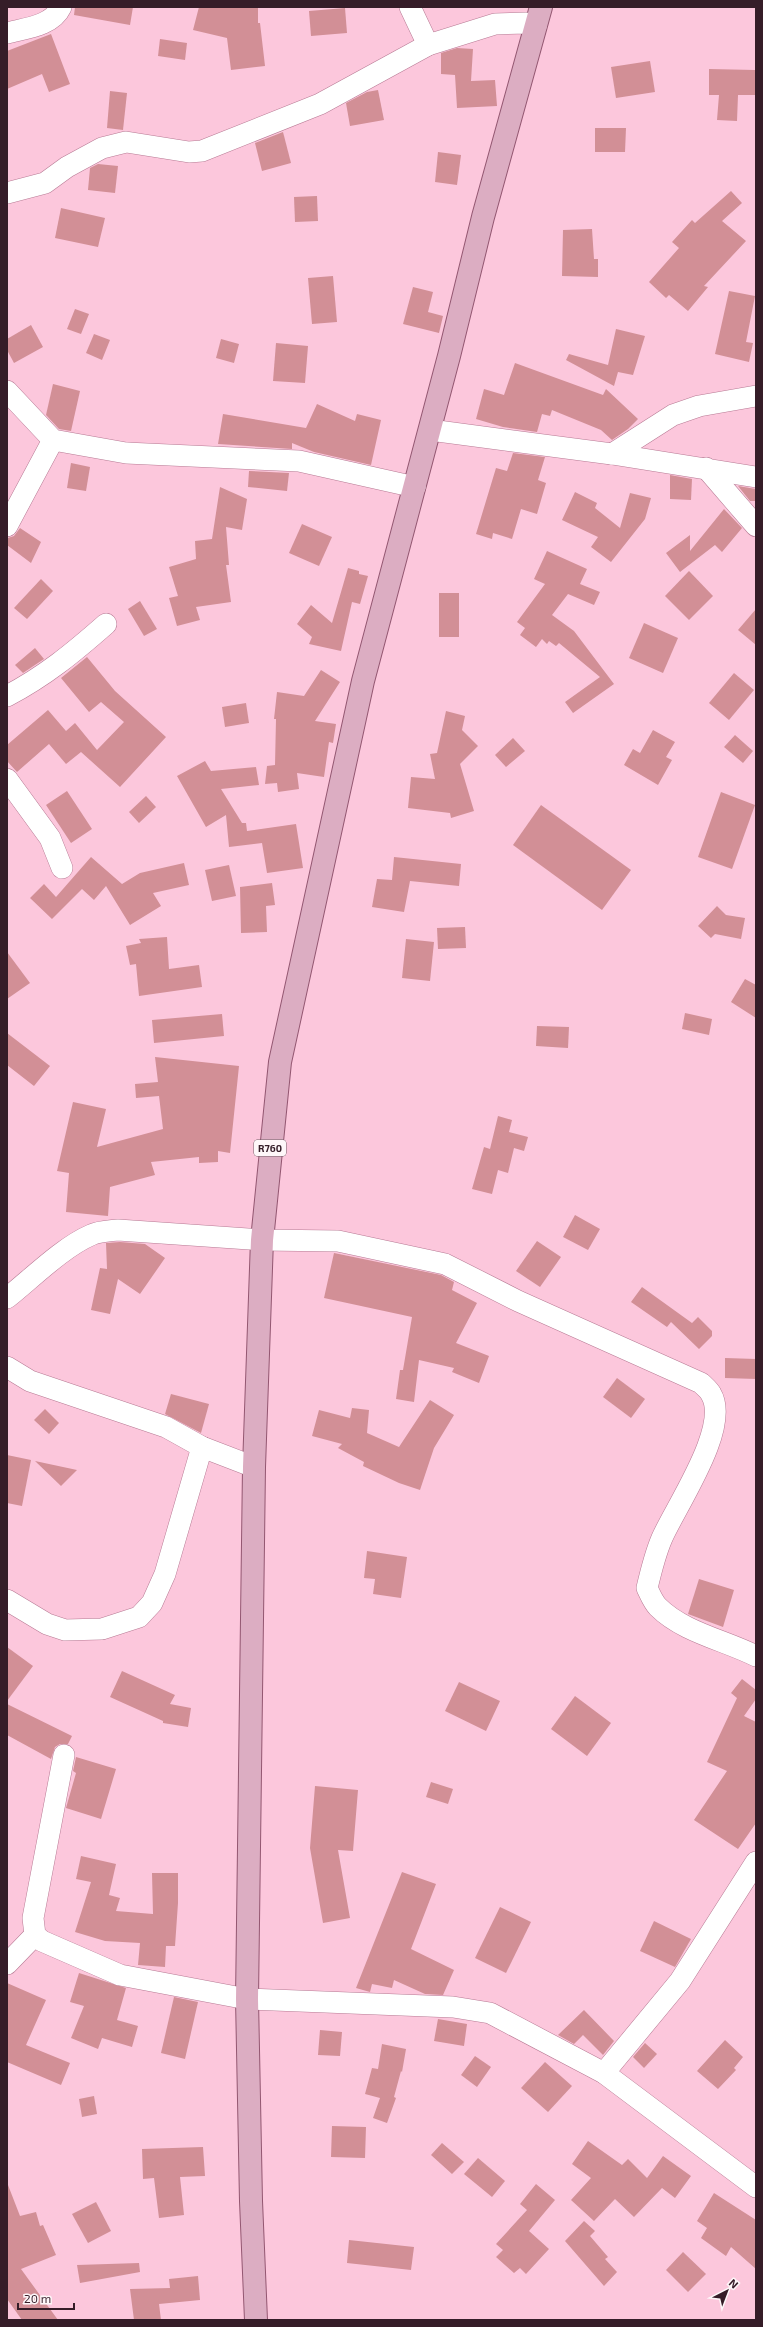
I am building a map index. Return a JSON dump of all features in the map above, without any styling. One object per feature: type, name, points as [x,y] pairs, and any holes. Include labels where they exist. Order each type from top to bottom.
[{"type":"main road","name":"R760","points":[[256,2320],[250,2201],[247,1999],[254,1467],[262,1240],[280,1062],[363,681],[430,430],[483,217],[538,16]]},
{"type":"street","points":[[7,33],[46,22],[57,14],[61,7]]},
{"type":"street","points":[[410,7],[428,45]]},
{"type":"street","points":[[7,193],[45,183],[67,167],[102,148],[114,144],[126,142],[189,152],[202,151],[220,145],[320,104],[428,45],[495,24],[526,23],[538,16]]},
{"type":"street","points":[[7,391],[54,440],[126,453],[299,461],[415,487]]},
{"type":"street","points":[[612,454],[673,415],[699,406],[756,396]]},
{"type":"street","points":[[430,430],[612,454],[756,477]]},
{"type":"street","points":[[7,526],[54,440]]},
{"type":"street","points":[[706,468],[756,526]]},
{"type":"street","points":[[7,696],[38,680],[61,663],[106,624]]},
{"type":"street","points":[[7,779],[50,838],[62,868]]},
{"type":"street","points":[[7,1298],[62,1254],[91,1234],[118,1230],[262,1240],[338,1241],[445,1264],[518,1301],[700,1383],[712,1394],[716,1418],[707,1450],[690,1486],[662,1537],[654,1559],[647,1588],[657,1606],[684,1627],[731,1644],[756,1656]]},
{"type":"street","points":[[7,1368],[30,1381],[166,1427],[202,1447],[254,1467]]},
{"type":"street","points":[[7,1600],[48,1624],[65,1630],[102,1629],[139,1617],[152,1603],[165,1574],[202,1447]]},
{"type":"street","points":[[64,1755],[33,1918],[35,1935],[52,1947],[120,1975],[247,1999],[453,2007],[490,2012],[604,2073],[756,2187]]},
{"type":"street","points":[[604,2073],[680,1981],[756,1862]]},
{"type":"street","points":[[7,1964],[35,1935]]},
{"type":"building","points":[[75,7],[133,7],[130,25],[74,15]]},
{"type":"building","points":[[199,7],[258,7],[258,23],[260,23],[265,66],[231,70],[227,38],[193,30]]},
{"type":"building","points":[[345,8],[347,33],[311,36],[309,11]]},
{"type":"building","points":[[51,34],[70,84],[49,92],[42,74],[7,89],[7,51]]},
{"type":"building","points":[[160,39],[187,43],[185,60],[158,56]]},
{"type":"building","points":[[457,48],[473,49],[471,81],[495,80],[497,106],[457,108],[455,75],[441,74],[441,53]]},
{"type":"building","points":[[650,61],[655,92],[616,98],[611,67]]},
{"type":"building","points":[[709,69],[755,70],[755,95],[738,95],[737,121],[717,120],[719,95],[709,95]]},
{"type":"building","points":[[378,90],[384,120],[350,126],[346,103],[367,92]]},
{"type":"building","points":[[110,91],[127,93],[123,130],[107,128]]},
{"type":"building","points":[[595,128],[626,128],[625,152],[595,152]]},
{"type":"building","points":[[283,132],[291,163],[262,171],[255,143]]},
{"type":"building","points":[[438,152],[461,155],[457,185],[435,182]]},
{"type":"building","points":[[98,164],[118,166],[115,193],[88,190],[90,168]]},
{"type":"building","points":[[731,191],[742,203],[722,221],[746,241],[704,286],[708,287],[688,311],[669,295],[666,298],[649,282],[679,248],[672,242],[692,220],[695,223]]},
{"type":"building","points":[[317,196],[318,221],[295,222],[294,197]]},
{"type":"building","points":[[61,208],[105,218],[98,247],[55,238]]},
{"type":"building","points":[[592,229],[594,259],[598,259],[598,277],[562,276],[563,230]]},
{"type":"building","points":[[333,276],[337,322],[312,324],[308,278]]},
{"type":"building","points":[[413,287],[433,292],[428,312],[443,316],[439,333],[403,324]]},
{"type":"building","points":[[729,291],[755,296],[746,342],[753,343],[749,362],[715,354]]},
{"type":"building","points":[[75,309],[89,314],[81,334],[67,329]]},
{"type":"building","points":[[31,325],[43,347],[14,363],[7,350],[7,339]]},
{"type":"building","points":[[616,329],[645,336],[633,375],[618,372],[614,386],[566,360],[569,354],[608,365]]},
{"type":"building","points":[[94,334],[110,340],[102,360],[86,353]]},
{"type":"building","points":[[221,339],[239,344],[234,363],[216,358]]},
{"type":"building","points":[[276,343],[308,346],[305,383],[273,381]]},
{"type":"building","points":[[515,363],[603,395],[606,389],[638,419],[628,429],[612,440],[601,430],[552,410],[550,416],[542,414],[537,432],[503,427],[476,419],[484,389],[504,395]]},
{"type":"building","points":[[53,384],[80,391],[71,431],[59,429],[46,415]]},
{"type":"building","points":[[317,404],[355,421],[357,414],[381,420],[371,465],[314,452],[292,443],[292,449],[218,444],[223,414],[306,428]]},
{"type":"building","points":[[513,453],[545,457],[538,480],[546,483],[537,514],[521,509],[512,539],[493,533],[492,539],[476,534],[496,468],[507,471]]},
{"type":"building","points":[[71,463],[90,467],[86,491],[67,488]]},
{"type":"building","points":[[249,471],[289,473],[287,491],[248,487]]},
{"type":"building","points":[[670,475],[692,479],[691,500],[670,499]]},
{"type":"building","points":[[738,486],[756,489],[756,501],[750,501]]},
{"type":"building","points":[[220,487],[247,499],[242,530],[226,527],[229,565],[226,565],[231,602],[196,607],[200,620],[177,626],[169,598],[178,596],[169,567],[196,559],[195,541],[212,539]]},
{"type":"building","points":[[575,492],[597,503],[595,508],[620,528],[630,493],[651,498],[645,519],[611,562],[591,547],[598,537],[562,520]]},
{"type":"building","points":[[724,509],[742,528],[722,552],[715,545],[680,572],[666,553],[690,535],[690,551]]},
{"type":"building","points":[[302,524],[332,537],[319,566],[289,553]]},
{"type":"building","points":[[20,528],[41,542],[31,563],[7,545],[8,538],[14,536]]},
{"type":"building","points":[[547,551],[587,569],[580,584],[600,592],[594,605],[568,594],[552,615],[574,631],[614,684],[573,713],[565,702],[600,677],[559,643],[556,646],[549,641],[547,644],[542,639],[536,647],[520,635],[525,628],[517,622],[545,584],[534,579]]},
{"type":"building","points":[[348,568],[359,571],[359,574],[368,576],[360,604],[352,602],[341,651],[309,644],[312,637],[297,624],[311,605],[332,623]]},
{"type":"building","points":[[689,571],[713,596],[689,620],[665,596]]},
{"type":"building","points":[[41,579],[53,591],[27,619],[14,608]]},
{"type":"building","points":[[439,593],[459,593],[459,637],[439,637]]},
{"type":"building","points":[[140,601],[157,629],[144,636],[128,609]]},
{"type":"building","points":[[756,609],[756,645],[738,630]]},
{"type":"building","points":[[644,623],[678,638],[663,673],[629,658]]},
{"type":"building","points":[[35,648],[44,659],[23,673],[15,665]]},
{"type":"building","points":[[87,657],[115,691],[166,737],[120,787],[81,752],[66,764],[49,744],[17,772],[7,761],[7,745],[48,710],[66,731],[75,723],[97,750],[124,722],[101,702],[89,712],[61,678]]},
{"type":"building","points":[[321,670],[340,682],[315,721],[336,724],[333,743],[329,742],[324,777],[297,773],[299,789],[278,792],[277,783],[265,784],[267,766],[275,765],[276,719],[274,719],[277,692],[304,696]]},
{"type":"building","points":[[734,673],[754,690],[729,720],[709,703]]},
{"type":"building","points":[[246,703],[249,723],[225,727],[222,707]]},
{"type":"building","points":[[446,711],[465,716],[462,730],[478,746],[460,764],[474,811],[451,818],[450,813],[408,808],[411,777],[435,779],[430,754],[437,753]]},
{"type":"building","points":[[653,730],[675,742],[666,757],[672,760],[658,785],[624,765],[633,749],[640,753]]},
{"type":"building","points":[[735,735],[753,751],[743,763],[724,747]]},
{"type":"building","points":[[513,738],[525,751],[506,767],[495,755]]},
{"type":"building","points":[[205,761],[211,771],[256,767],[259,785],[221,789],[242,823],[246,823],[247,831],[296,824],[303,868],[267,873],[262,843],[229,847],[226,815],[206,827],[177,776]]},
{"type":"building","points":[[67,791],[92,829],[71,843],[46,805]]},
{"type":"building","points":[[721,792],[755,805],[732,869],[698,857]]},
{"type":"building","points":[[146,796],[156,807],[139,823],[129,812]]},
{"type":"building","points":[[541,805],[631,870],[602,910],[513,845]]},
{"type":"building","points":[[91,857],[122,884],[140,873],[184,863],[189,885],[153,893],[161,906],[130,925],[106,886],[94,900],[82,889],[52,919],[30,898],[44,884],[56,897]]},
{"type":"building","points":[[394,857],[461,864],[459,886],[410,881],[404,912],[372,907],[377,879],[392,880]]},
{"type":"building","points":[[229,865],[236,896],[212,901],[205,870]]},
{"type":"building","points":[[272,883],[275,905],[266,906],[267,932],[241,933],[240,887]]},
{"type":"building","points":[[717,906],[726,915],[745,918],[741,939],[715,934],[711,938],[698,926]]},
{"type":"building","points":[[465,927],[466,948],[438,949],[437,928]]},
{"type":"building","points":[[167,937],[169,969],[199,965],[202,987],[139,996],[136,964],[130,965],[126,946],[141,943],[139,939]]},
{"type":"building","points":[[406,939],[434,942],[430,981],[402,978]]},
{"type":"building","points":[[7,952],[30,983],[7,999]]},
{"type":"building","points":[[745,979],[756,985],[756,1018],[731,1002]]},
{"type":"building","points":[[685,1013],[712,1019],[709,1035],[682,1029]]},
{"type":"building","points":[[222,1014],[224,1036],[154,1043],[152,1020]]},
{"type":"building","points":[[537,1026],[569,1027],[568,1048],[536,1046]]},
{"type":"building","points":[[7,1033],[50,1066],[34,1086],[7,1065]]},
{"type":"building","points":[[155,1057],[239,1066],[230,1153],[218,1151],[218,1162],[199,1163],[199,1157],[151,1162],[155,1175],[110,1187],[108,1216],[66,1212],[69,1173],[57,1171],[73,1102],[106,1109],[97,1147],[163,1129],[159,1096],[136,1098],[135,1084],[158,1082]]},
{"type":"building","points":[[498,1116],[512,1120],[509,1132],[528,1137],[524,1151],[514,1148],[508,1173],[498,1170],[492,1194],[472,1189],[484,1147],[490,1149]]},
{"type":"building","points":[[575,1215],[600,1229],[588,1250],[563,1237]]},
{"type":"building","points":[[537,1241],[561,1257],[540,1287],[516,1271]]},
{"type":"building","points":[[120,1242],[145,1244],[165,1258],[140,1294],[118,1279],[110,1314],[91,1310],[100,1268],[107,1269],[106,1243]]},
{"type":"building","points":[[334,1253],[441,1275],[454,1282],[452,1290],[477,1303],[456,1343],[489,1356],[479,1383],[452,1372],[454,1368],[419,1360],[414,1402],[396,1399],[400,1370],[403,1370],[412,1317],[324,1298]]},
{"type":"building","points":[[642,1287],[692,1323],[698,1317],[712,1331],[712,1336],[699,1349],[671,1322],[667,1327],[631,1302]]},
{"type":"building","points":[[725,1358],[756,1359],[756,1379],[725,1378]]},
{"type":"building","points":[[617,1378],[645,1399],[631,1418],[603,1397]]},
{"type":"building","points":[[171,1394],[209,1404],[201,1433],[165,1414]]},
{"type":"building","points":[[430,1400],[454,1415],[434,1448],[420,1490],[399,1483],[363,1466],[364,1462],[338,1448],[342,1444],[312,1436],[319,1410],[350,1418],[352,1408],[369,1410],[367,1433],[399,1447]]},
{"type":"building","points":[[45,1409],[59,1423],[49,1434],[34,1420]]},
{"type":"building","points":[[7,1455],[31,1460],[22,1506],[7,1503]]},
{"type":"building","points":[[35,1461],[77,1470],[61,1486]]},
{"type":"building","points":[[367,1551],[407,1557],[401,1598],[373,1594],[375,1579],[364,1578]]},
{"type":"building","points":[[699,1579],[734,1590],[723,1627],[688,1614]]},
{"type":"building","points":[[7,1647],[33,1666],[7,1701]]},
{"type":"building","points":[[122,1671],[175,1695],[170,1704],[191,1708],[188,1727],[163,1723],[163,1721],[110,1697]]},
{"type":"building","points":[[742,1679],[756,1690],[756,1699],[744,1716],[756,1722],[756,1823],[738,1849],[694,1820],[727,1771],[707,1762],[737,1698],[731,1693]]},
{"type":"building","points":[[459,1682],[500,1701],[486,1731],[445,1711]]},
{"type":"building","points":[[575,1696],[611,1723],[587,1756],[551,1729]]},
{"type":"building","points":[[7,1704],[72,1736],[68,1744],[60,1744],[55,1747],[51,1759],[7,1735]]},
{"type":"building","points":[[76,1757],[116,1769],[101,1819],[66,1808],[76,1773],[73,1771]]},
{"type":"building","points":[[431,1782],[453,1789],[448,1804],[426,1797]]},
{"type":"building","points":[[315,1786],[358,1790],[353,1851],[338,1850],[350,1918],[323,1923],[310,1848]]},
{"type":"building","points":[[81,1856],[116,1864],[109,1895],[120,1898],[116,1911],[153,1914],[152,1873],[178,1873],[178,1903],[175,1946],[166,1946],[165,1967],[138,1965],[140,1943],[105,1941],[75,1932],[91,1882],[76,1879]]},
{"type":"building","points":[[402,1872],[436,1884],[411,1949],[454,1970],[443,1995],[425,1994],[394,1980],[392,1988],[372,1984],[370,1992],[356,1988]]},
{"type":"building","points":[[500,1907],[531,1922],[506,1973],[475,1958]]},
{"type":"building","points":[[654,1921],[691,1939],[675,1967],[640,1951]]},
{"type":"building","points":[[79,1973],[126,1988],[117,2020],[138,2026],[132,2047],[102,2038],[98,2049],[71,2038],[84,2006],[70,2002]]},
{"type":"building","points":[[7,1983],[46,2000],[26,2045],[70,2063],[61,2085],[7,2062]]},
{"type":"building","points":[[174,1997],[198,2002],[185,2059],[161,2053]]},
{"type":"building","points":[[584,2010],[614,2041],[603,2055],[583,2035],[574,2044],[558,2035]]},
{"type":"building","points":[[438,2019],[467,2024],[464,2046],[434,2041]]},
{"type":"building","points":[[320,2030],[342,2032],[340,2056],[318,2055]]},
{"type":"building","points":[[725,2040],[743,2057],[734,2068],[736,2070],[718,2089],[697,2071]]},
{"type":"building","points":[[645,2043],[657,2054],[644,2068],[633,2057]]},
{"type":"building","points":[[382,2044],[406,2049],[402,2072],[401,2071],[394,2097],[396,2098],[387,2123],[373,2118],[380,2098],[365,2094],[372,2068],[378,2069]]},
{"type":"building","points":[[475,2056],[491,2067],[477,2087],[461,2075]]},
{"type":"building","points":[[545,2062],[572,2086],[548,2112],[521,2088]]},
{"type":"building","points":[[94,2096],[97,2114],[82,2117],[79,2099]]},
{"type":"building","points":[[332,2126],[366,2127],[365,2158],[331,2157]]},
{"type":"building","points":[[588,2141],[622,2165],[628,2159],[647,2178],[663,2156],[691,2176],[675,2198],[662,2188],[634,2217],[615,2199],[594,2221],[571,2200],[591,2178],[572,2164]]},
{"type":"building","points":[[442,2143],[464,2162],[452,2174],[431,2155]]},
{"type":"building","points":[[203,2147],[205,2176],[180,2177],[184,2215],[159,2218],[154,2178],[143,2179],[142,2149]]},
{"type":"building","points":[[478,2158],[505,2181],[492,2197],[464,2174]]},
{"type":"building","points":[[536,2184],[555,2200],[529,2231],[549,2249],[526,2274],[520,2268],[514,2273],[496,2257],[503,2250],[496,2244],[527,2210],[520,2204]]},
{"type":"building","points":[[8,2185],[20,2216],[36,2212],[40,2226],[43,2225],[56,2255],[21,2269],[58,2320],[22,2320],[7,2299]]},
{"type":"building","points":[[714,2193],[756,2220],[756,2269],[731,2247],[726,2256],[701,2238],[707,2228],[697,2221]]},
{"type":"building","points":[[96,2202],[111,2231],[88,2243],[72,2214]]},
{"type":"building","points":[[584,2221],[595,2231],[590,2236],[608,2257],[605,2259],[617,2272],[604,2286],[565,2241]]},
{"type":"building","points":[[349,2240],[414,2247],[411,2270],[347,2263]]},
{"type":"building","points":[[683,2252],[706,2274],[688,2292],[666,2270]]},
{"type":"building","points":[[139,2263],[140,2272],[80,2283],[77,2265]]},
{"type":"building","points":[[198,2276],[200,2300],[159,2304],[161,2320],[134,2320],[130,2289],[170,2288],[169,2279]]}]
